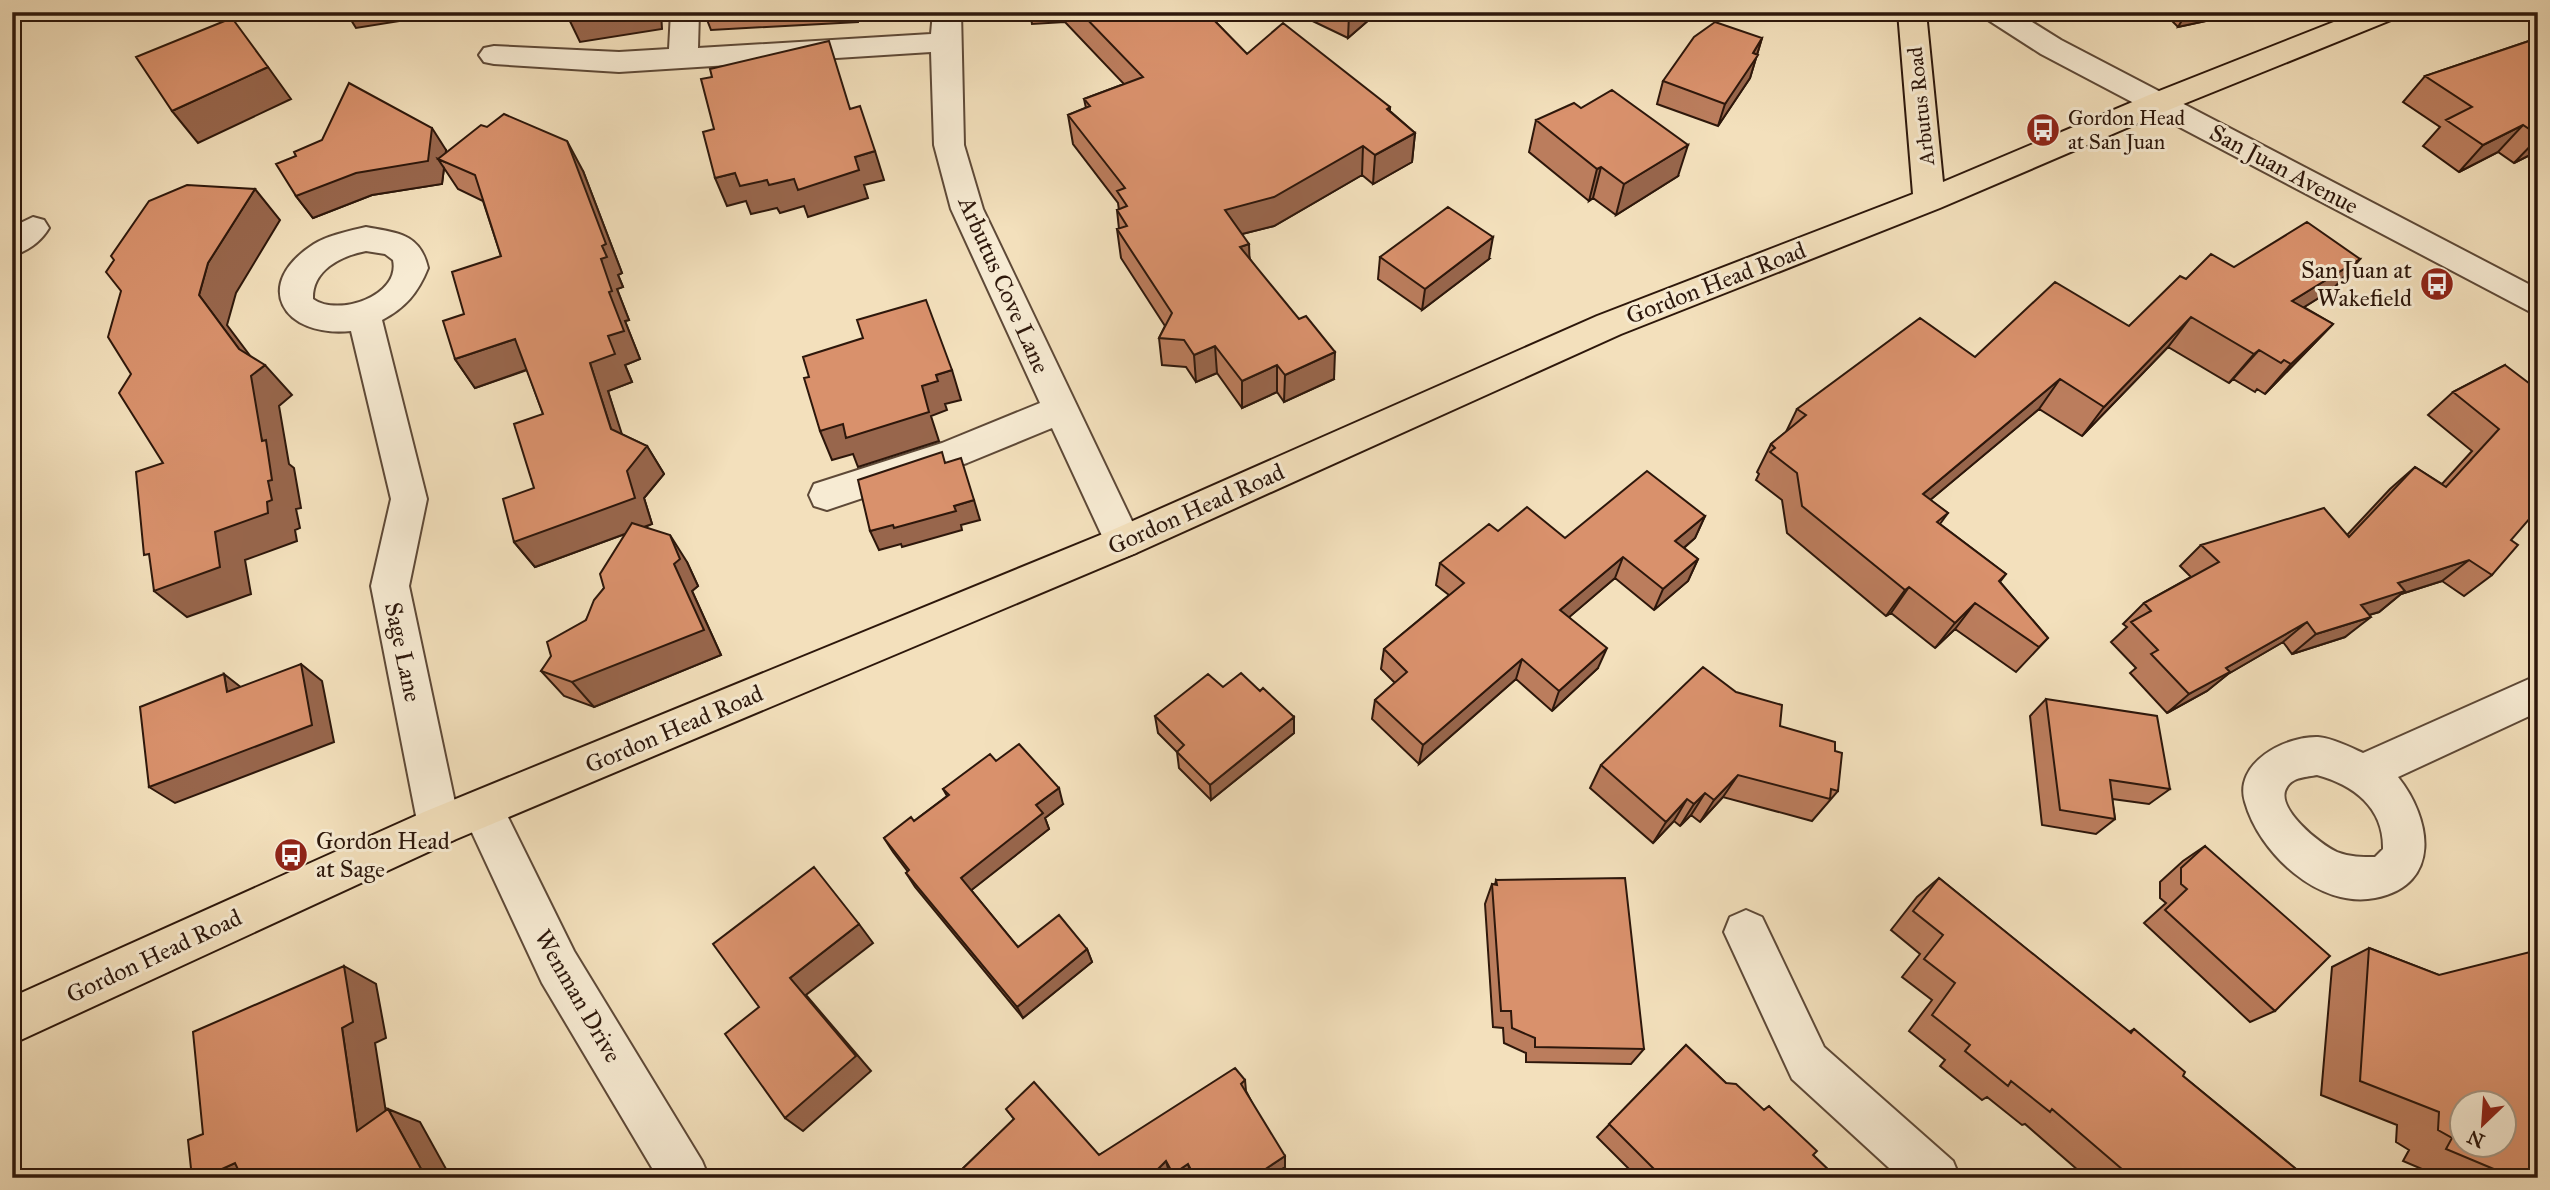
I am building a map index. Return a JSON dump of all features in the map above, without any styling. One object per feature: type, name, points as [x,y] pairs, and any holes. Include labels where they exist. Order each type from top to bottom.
[{"type":"main road","name":"Arbutus Road","points":[[1912,12],[1929,200]]},
{"type":"main road","name":"Gordon Head Road","points":[[12,1021],[439,825],[1123,542],[1609,325],[1929,200],[2160,102],[2386,12]]},
{"type":"street","points":[[683,58],[685,12]]},
{"type":"street","name":"San Juan Avenue","points":[[1995,12],[2051,47],[2160,102],[2538,304]]},
{"type":"street","points":[[494,55],[619,62],[683,58],[946,27]]},
{"type":"street","name":"Arbutus Cove Lane","points":[[946,27],[949,145],[967,209],[1123,542]]},
{"type":"street","name":"Sage Lane","points":[[364,315],[409,499],[390,586],[439,825]]},
{"type":"street","points":[[827,495],[954,453],[1060,411]]},
{"type":"street","points":[[2363,773],[2538,693]]},
{"type":"street","name":"Wenman Drive","points":[[482,809],[558,967],[685,1178]]},
{"type":"street","points":[[1746,932],[1808,1063],[1936,1178]]},
{"type":"building","points":[[1080,12],[1206,12],[1247,54],[1283,23],[1390,107],[1387,109],[1415,133],[1375,155],[1363,146],[1274,197],[1225,210],[1249,244],[1240,247],[1299,319],[1306,316],[1335,352],[1285,375],[1277,365],[1242,381],[1215,346],[1194,355],[1184,340],[1159,338],[1172,313],[1117,229],[1127,226],[1117,210],[1127,206],[1117,191],[1125,188],[1068,115],[1090,106],[1084,99],[1143,77]]},
{"type":"building","points":[[232,18],[268,67],[172,111],[136,57]]},
{"type":"building","points":[[1715,22],[1762,38],[1753,53],[1758,55],[1725,104],[1663,81],[1694,37]]},
{"type":"building","points":[[2538,38],[2538,135],[2523,125],[2483,145],[2446,120],[2472,107],[2425,76]]},
{"type":"building","points":[[829,41],[850,109],[860,106],[875,151],[855,157],[859,170],[798,190],[794,179],[769,185],[767,180],[740,186],[735,173],[715,178],[703,132],[714,129],[701,79],[712,77],[710,69]]},
{"type":"building","points":[[349,83],[432,128],[428,161],[356,173],[296,196],[276,164],[296,156],[294,152],[322,140]]},
{"type":"building","points":[[1612,90],[1688,145],[1624,184],[1601,167],[1597,169],[1536,120],[1574,103],[1581,108]]},
{"type":"building","points":[[504,114],[567,141],[606,244],[602,246],[607,257],[601,259],[612,291],[609,292],[624,331],[608,336],[615,354],[590,363],[611,429],[647,446],[627,471],[635,498],[514,542],[503,499],[534,488],[514,424],[543,414],[515,339],[455,359],[443,321],[464,314],[452,272],[501,256],[475,175],[438,159],[481,125],[487,127]]},
{"type":"building","points":[[187,185],[255,189],[208,263],[199,295],[239,349],[265,365],[251,376],[262,441],[266,440],[272,500],[267,502],[268,513],[215,532],[220,567],[154,591],[149,554],[144,555],[136,472],[163,463],[119,393],[131,374],[108,337],[121,291],[106,272],[114,260],[111,256],[149,201]]},
{"type":"building","points":[[1448,207],[1493,237],[1425,289],[1380,257]]},
{"type":"building","points":[[2307,222],[2360,259],[2292,301],[2333,324],[2291,364],[2284,360],[2281,363],[2259,350],[2254,354],[2191,317],[2104,407],[2060,379],[1923,494],[1948,513],[1937,522],[2006,574],[1999,581],[2048,638],[2039,647],[1975,603],[1955,623],[1909,587],[1905,590],[1802,506],[1797,473],[1770,452],[1775,448],[1771,444],[1806,415],[1797,409],[1920,318],[1975,357],[2055,282],[2129,326],[2180,276],[2186,279],[2211,254],[2234,267]]},
{"type":"building","points":[[926,300],[952,370],[936,375],[938,381],[922,386],[929,412],[846,438],[843,424],[820,431],[804,378],[809,377],[803,357],[863,338],[857,320]]},
{"type":"building","points":[[2505,365],[2538,390],[2538,509],[2511,540],[2518,545],[2492,575],[2469,560],[2398,583],[2405,591],[2361,605],[2371,617],[2316,634],[2307,622],[2226,668],[2230,672],[2189,694],[2151,654],[2158,650],[2131,622],[2151,611],[2144,603],[2219,562],[2201,545],[2324,508],[2349,537],[2415,467],[2446,487],[2499,429],[2453,392]]},
{"type":"building","points":[[942,452],[945,463],[961,458],[974,500],[954,506],[956,511],[894,528],[893,525],[870,531],[858,480]]},
{"type":"building","points":[[1647,471],[1705,516],[1675,541],[1698,559],[1663,589],[1623,557],[1560,610],[1607,648],[1559,691],[1522,659],[1423,745],[1375,700],[1407,672],[1384,649],[1464,583],[1440,563],[1489,524],[1498,531],[1527,507],[1565,538]]},
{"type":"building","points":[[632,523],[670,535],[680,559],[674,564],[704,630],[572,682],[541,671],[551,656],[547,642],[586,620],[594,600],[604,588],[600,574]]},
{"type":"building","points":[[301,664],[312,725],[149,787],[140,707],[224,674],[227,692]]},
{"type":"building","points":[[1703,667],[1736,692],[1782,705],[1780,726],[1835,742],[1835,751],[1842,753],[1838,791],[1831,789],[1830,799],[1738,775],[1714,800],[1705,793],[1694,804],[1687,799],[1666,822],[1601,765]]},
{"type":"building","points":[[1241,673],[1260,691],[1263,688],[1294,717],[1210,785],[1177,752],[1184,745],[1155,716],[1208,674],[1223,687]]},
{"type":"building","points":[[2046,699],[2157,716],[2170,789],[2110,780],[2115,819],[2060,810]]},
{"type":"building","points":[[1019,744],[1059,788],[1036,805],[1043,813],[961,878],[1018,947],[1059,915],[1087,949],[1017,1007],[906,873],[909,870],[884,838],[911,817],[914,821],[949,795],[943,789],[990,754],[996,761]]},
{"type":"building","points":[[2205,846],[2330,956],[2275,1011],[2165,910],[2187,889],[2181,884],[2181,868]]},
{"type":"building","points":[[814,867],[859,924],[790,978],[856,1056],[785,1118],[725,1034],[759,1007],[713,944]]},
{"type":"building","points":[[1625,878],[1644,1049],[1535,1047],[1535,1038],[1512,1028],[1511,1011],[1501,1011],[1492,884],[1497,885],[1496,880]]},
{"type":"building","points":[[1939,878],[2131,1033],[2134,1029],[2185,1072],[2183,1076],[2307,1178],[2129,1178],[2130,1176],[2052,1109],[2050,1112],[2011,1081],[2008,1086],[1965,1051],[1970,1045],[1932,1015],[1955,983],[1924,959],[1943,935],[1913,911]]},
{"type":"building","points":[[2369,948],[2439,975],[2538,950],[2538,1178],[2508,1178],[2508,1175],[2467,1158],[2518,1158],[2518,1088],[2448,1088],[2448,1136],[2438,1130],[2439,1112],[2360,1081]]},
{"type":"building","points":[[344,966],[353,1022],[342,1028],[357,1131],[388,1109],[426,1178],[242,1178],[235,1163],[202,1178],[192,1178],[188,1140],[203,1134],[193,1032]]},
{"type":"building","points":[[1686,1045],[1726,1083],[1736,1084],[1764,1110],[1769,1106],[1817,1151],[1813,1155],[1837,1178],[1663,1178],[1609,1124]]},
{"type":"building","points":[[1235,1068],[1245,1080],[1241,1084],[1285,1156],[1252,1178],[1195,1178],[1188,1164],[1173,1174],[1166,1161],[1149,1178],[953,1178],[1014,1119],[1006,1109],[1034,1082],[1099,1155]]},
{"type":"place","name":"Gordon Head at San Juan","points":[[2043,130]]},
{"type":"place","name":"San Juan at Wakefield","points":[[2437,284]]},
{"type":"place","name":"Gordon Head at Sage","points":[[291,855]]}]
